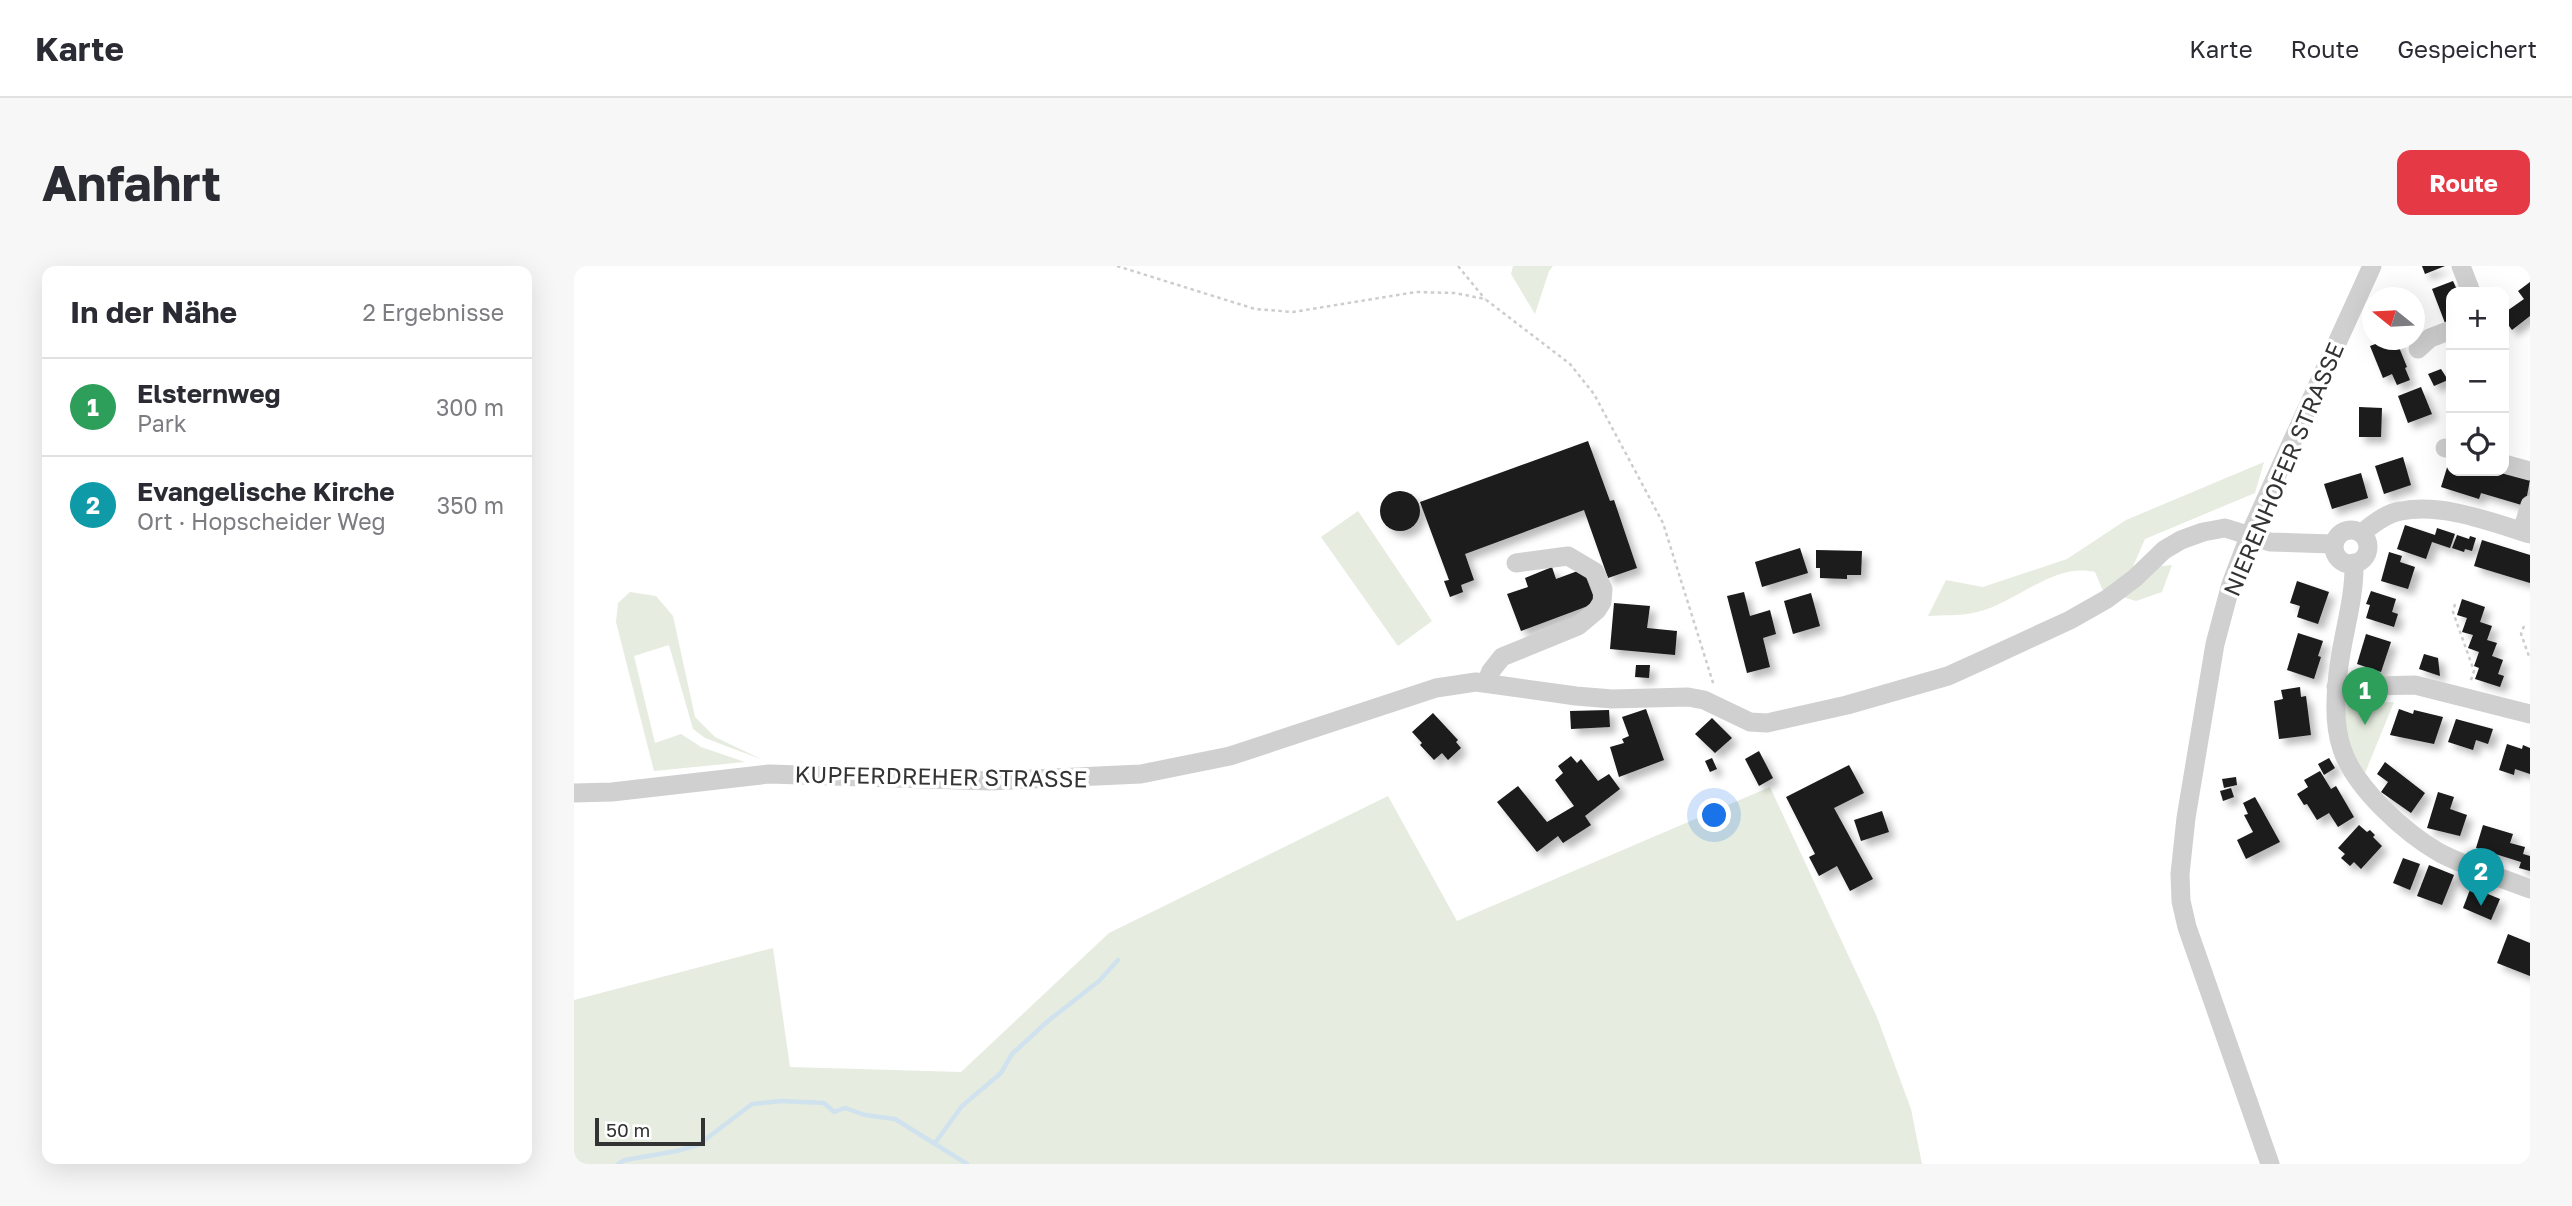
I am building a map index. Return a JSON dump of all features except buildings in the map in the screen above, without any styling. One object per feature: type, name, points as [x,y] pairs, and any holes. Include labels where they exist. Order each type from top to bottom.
[{"type":"street","name":"NIERENHOFER STRASSE","points":[[2270,1164],[2186,927],[2180,874],[2186,818],[2215,644],[2231,584],[2250,534],[2372,266]]},
{"type":"street","points":[[2461,266],[2469,287]]},
{"type":"street","points":[[2425,343],[2446,332]]},
{"type":"street","points":[[2509,465],[2530,471]]},
{"type":"street","points":[[2363,532],[2369,543],[2368,552],[2363,559],[2347,564],[2337,559],[2333,544],[2336,537],[2346,531],[2363,532],[2385,516],[2400,510],[2455,513],[2526,532],[2530,505]]},
{"type":"street","name":"KUPFERDREHER STRASSE","points":[[574,793],[612,792],[769,774],[990,781],[1140,774],[1201,764],[1265,747],[1436,688],[1463,683],[1486,682],[1576,696],[1620,699],[1688,696],[1750,722],[1768,723],[1847,705],[1948,676],[2070,620],[2107,599],[2135,578],[2164,550],[2203,532],[2225,528],[2270,542],[2333,544]]},
{"type":"street","points":[[1486,682],[1502,657],[1578,626],[1597,610],[1602,602],[1603,589],[1595,572],[1568,556],[1516,563]]},
{"type":"street","points":[[2354,564],[2355,579],[2339,655],[2336,687],[2336,712],[2342,750],[2364,788],[2395,820],[2440,853],[2530,889]]},
{"type":"street","points":[[2336,687],[2415,685],[2530,714]]},
{"type":"path","points":[[1117,266],[1255,309],[1274,312],[1293,312],[1416,292],[1455,293],[1485,299]]},
{"type":"path","points":[[1458,266],[1485,299],[1570,364],[1594,394],[1663,523],[1705,653],[1715,691],[1714,705]]},
{"type":"path","points":[[2455,604],[2453,612],[2474,671],[2466,696]]},
{"type":"path","points":[[2524,626],[2521,634],[2530,659]]},
{"type":"shaded area","points":[[1513,266],[1553,266],[1535,314],[1511,274]]},
{"type":"shaded area","points":[[2264,462],[2255,493],[2145,539],[2132,569],[2172,565],[2162,592],[2136,601],[2103,591],[2095,572],[2080,570],[2050,578],[2006,601],[1977,612],[1928,616],[1946,580],[1983,587],[2067,559],[2126,520]]},
{"type":"shaded area","points":[[1358,511],[1432,621],[1398,646],[1321,537]]},
{"type":"shaded area","points":[[630,592],[656,596],[673,616],[695,717],[715,737],[763,760],[705,738],[693,729],[669,645],[634,656],[655,743],[681,734],[701,747],[745,762],[654,771],[616,622],[618,603]]},
{"type":"shaded area","points":[[2394,702],[2365,773],[2348,746],[2344,704]]},
{"type":"shaded area","points":[[1770,787],[1877,1017],[1911,1109],[1922,1164],[574,1164],[574,1000],[773,948],[790,1067],[961,1072],[1109,933],[1388,796],[1457,921]]},
{"type":"waterway","points":[[935,1143],[962,1106],[1001,1073],[1012,1054],[1048,1021],[1099,981],[1118,960]]},
{"type":"waterway","points":[[618,1164],[625,1160],[698,1145],[752,1104],[781,1101],[824,1103],[834,1112],[845,1108],[865,1115],[895,1119],[967,1164]]},
{"type":"place","name":"Elsternweg","points":[[2365,725]]},
{"type":"place","name":"Evangelische Kirche","points":[[2481,906]]}]
